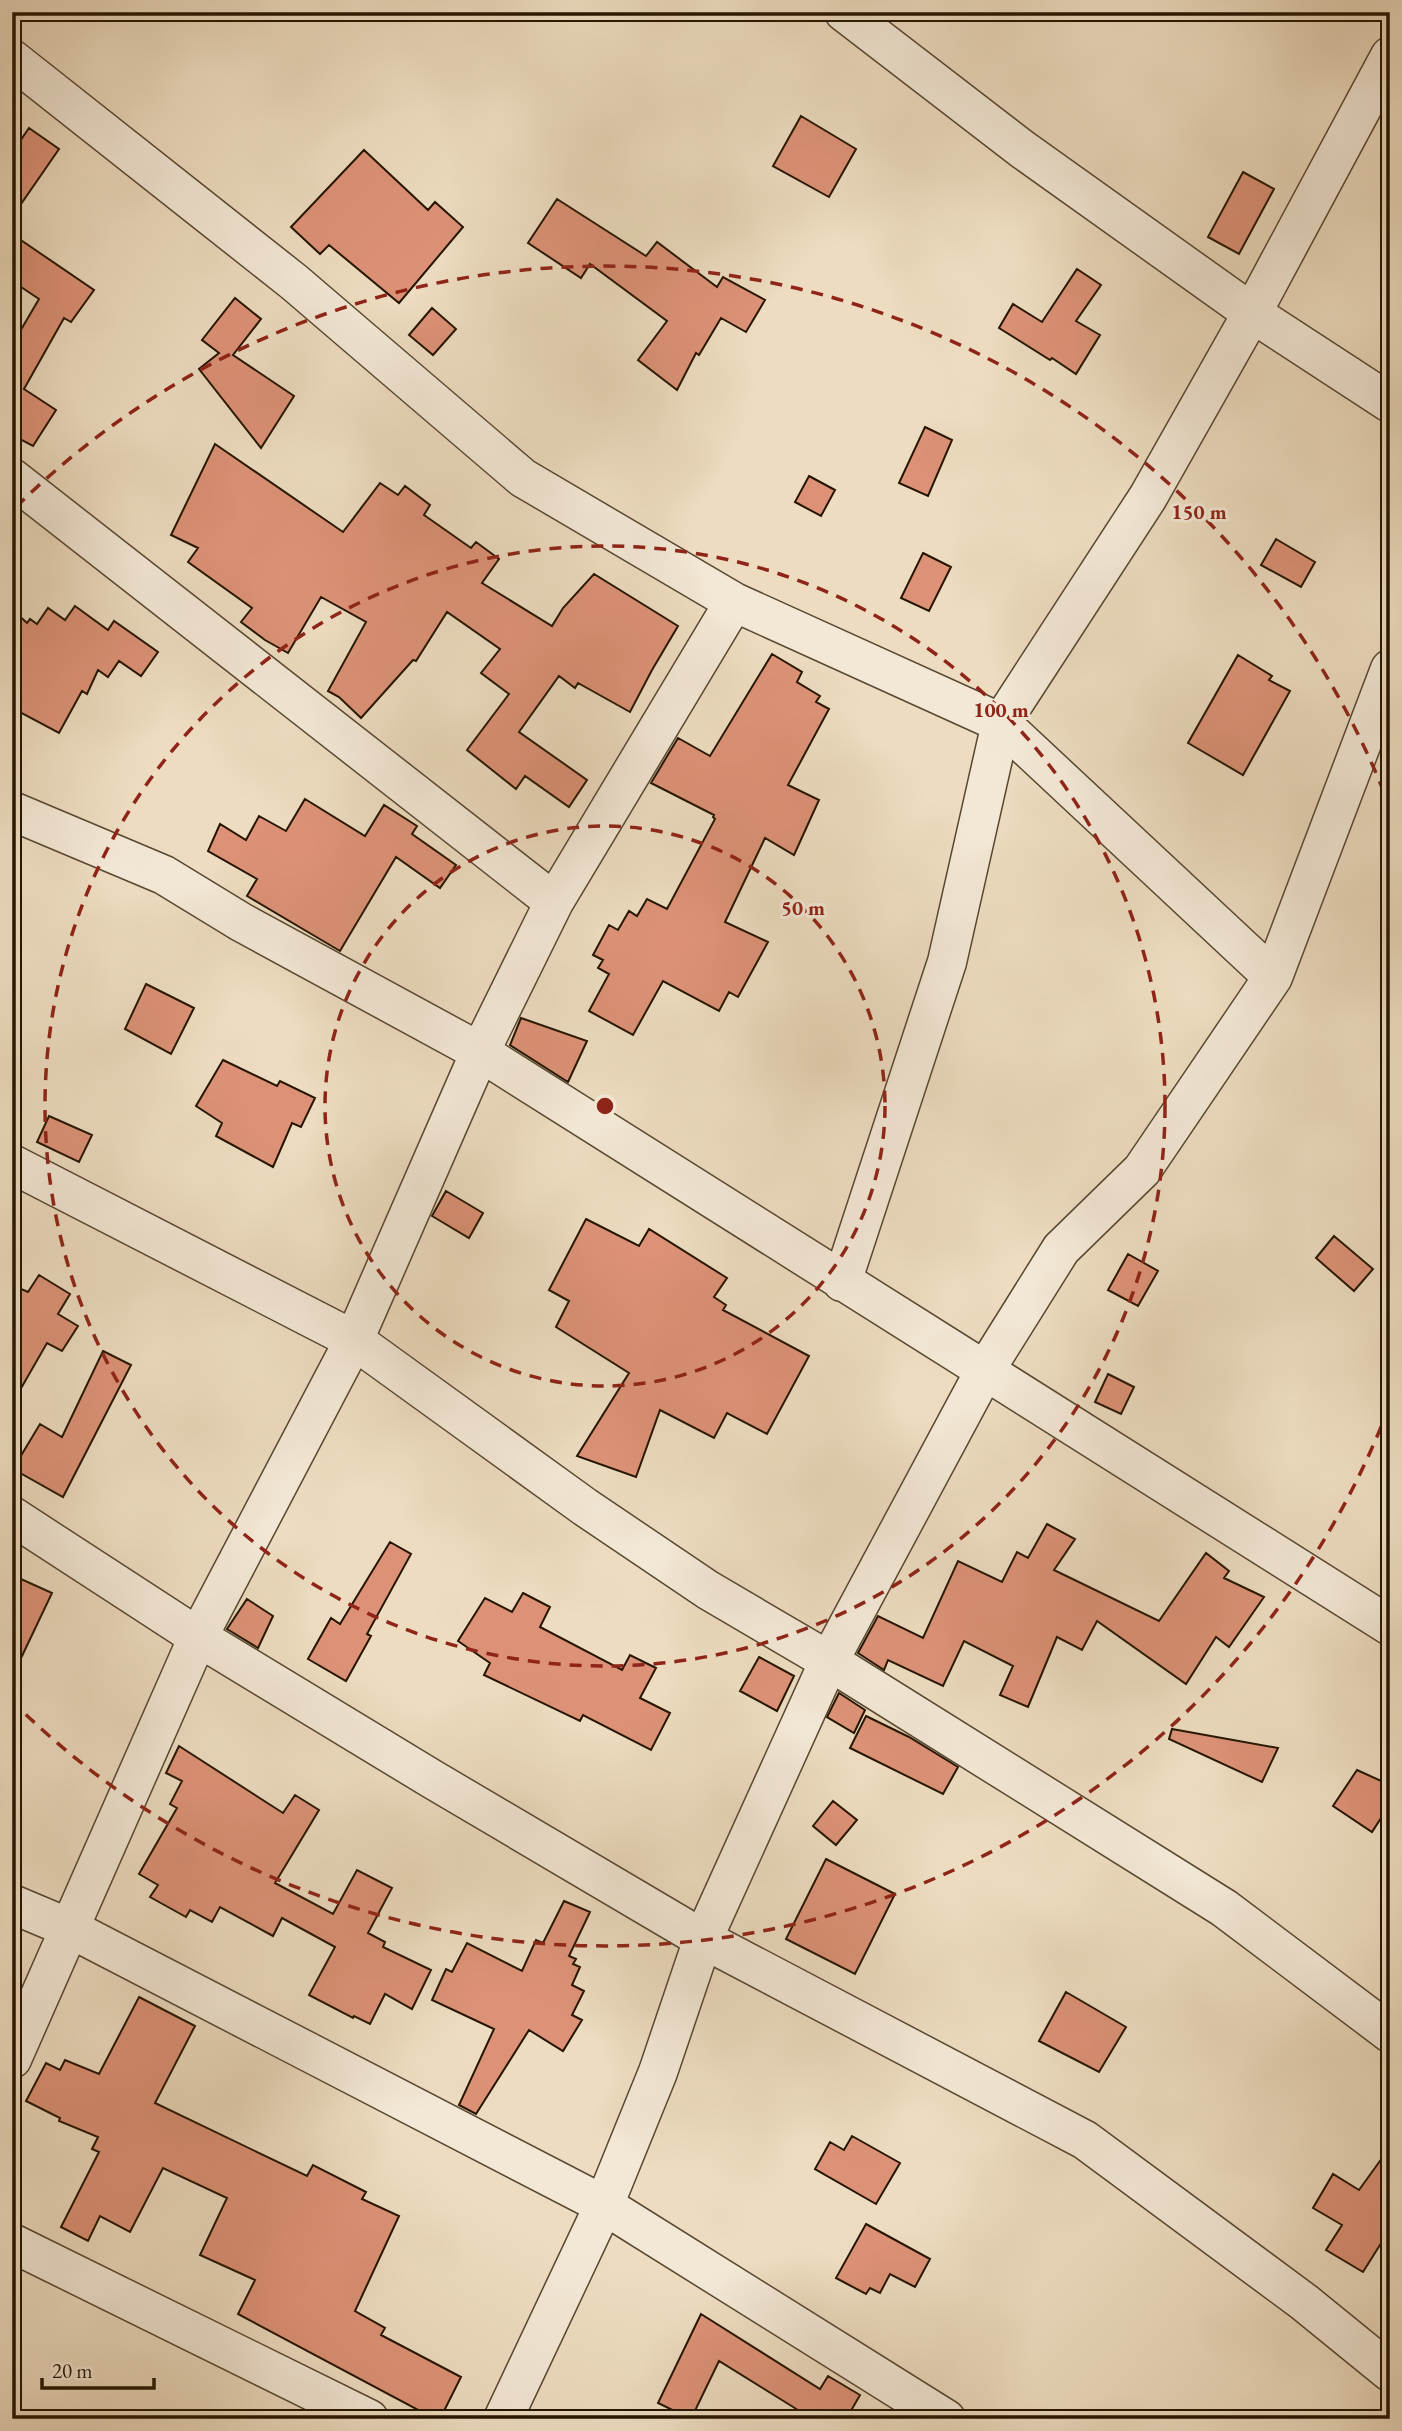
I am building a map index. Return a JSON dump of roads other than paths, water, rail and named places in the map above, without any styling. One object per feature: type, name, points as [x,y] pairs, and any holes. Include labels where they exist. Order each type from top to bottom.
[{"type":"street","points":[[844,12],[1022,149],[1252,313],[1390,403]]},
{"type":"street","points":[[842,1282],[947,962],[1000,723],[1148,497],[1252,313],[1390,56]]},
{"type":"street","points":[[12,59],[294,282],[523,478],[734,602],[1000,723],[1273,977]]},
{"type":"street","points":[[12,478],[554,902]]},
{"type":"street","points":[[12,2059],[198,1637],[354,1340],[481,1052],[554,902],[734,602]]},
{"type":"street","points":[[503,2419],[604,2206],[658,2072],[704,1939],[829,1661],[985,1372],[1061,1249],[1142,1170],[1273,977],[1390,669]]},
{"type":"street","points":[[12,811],[164,875],[241,922],[481,1052],[1390,1626]]},
{"type":"street","points":[[12,1164],[354,1340],[585,1507],[708,1590],[829,1661],[1224,1908],[1390,2033]]},
{"type":"street","points":[[12,1516],[198,1637],[704,1939],[1085,2140],[1304,2302],[1390,2372]]},
{"type":"street","points":[[12,1904],[69,1928],[604,2206],[946,2419]]},
{"type":"street","points":[[12,2243],[369,2419]]}]
